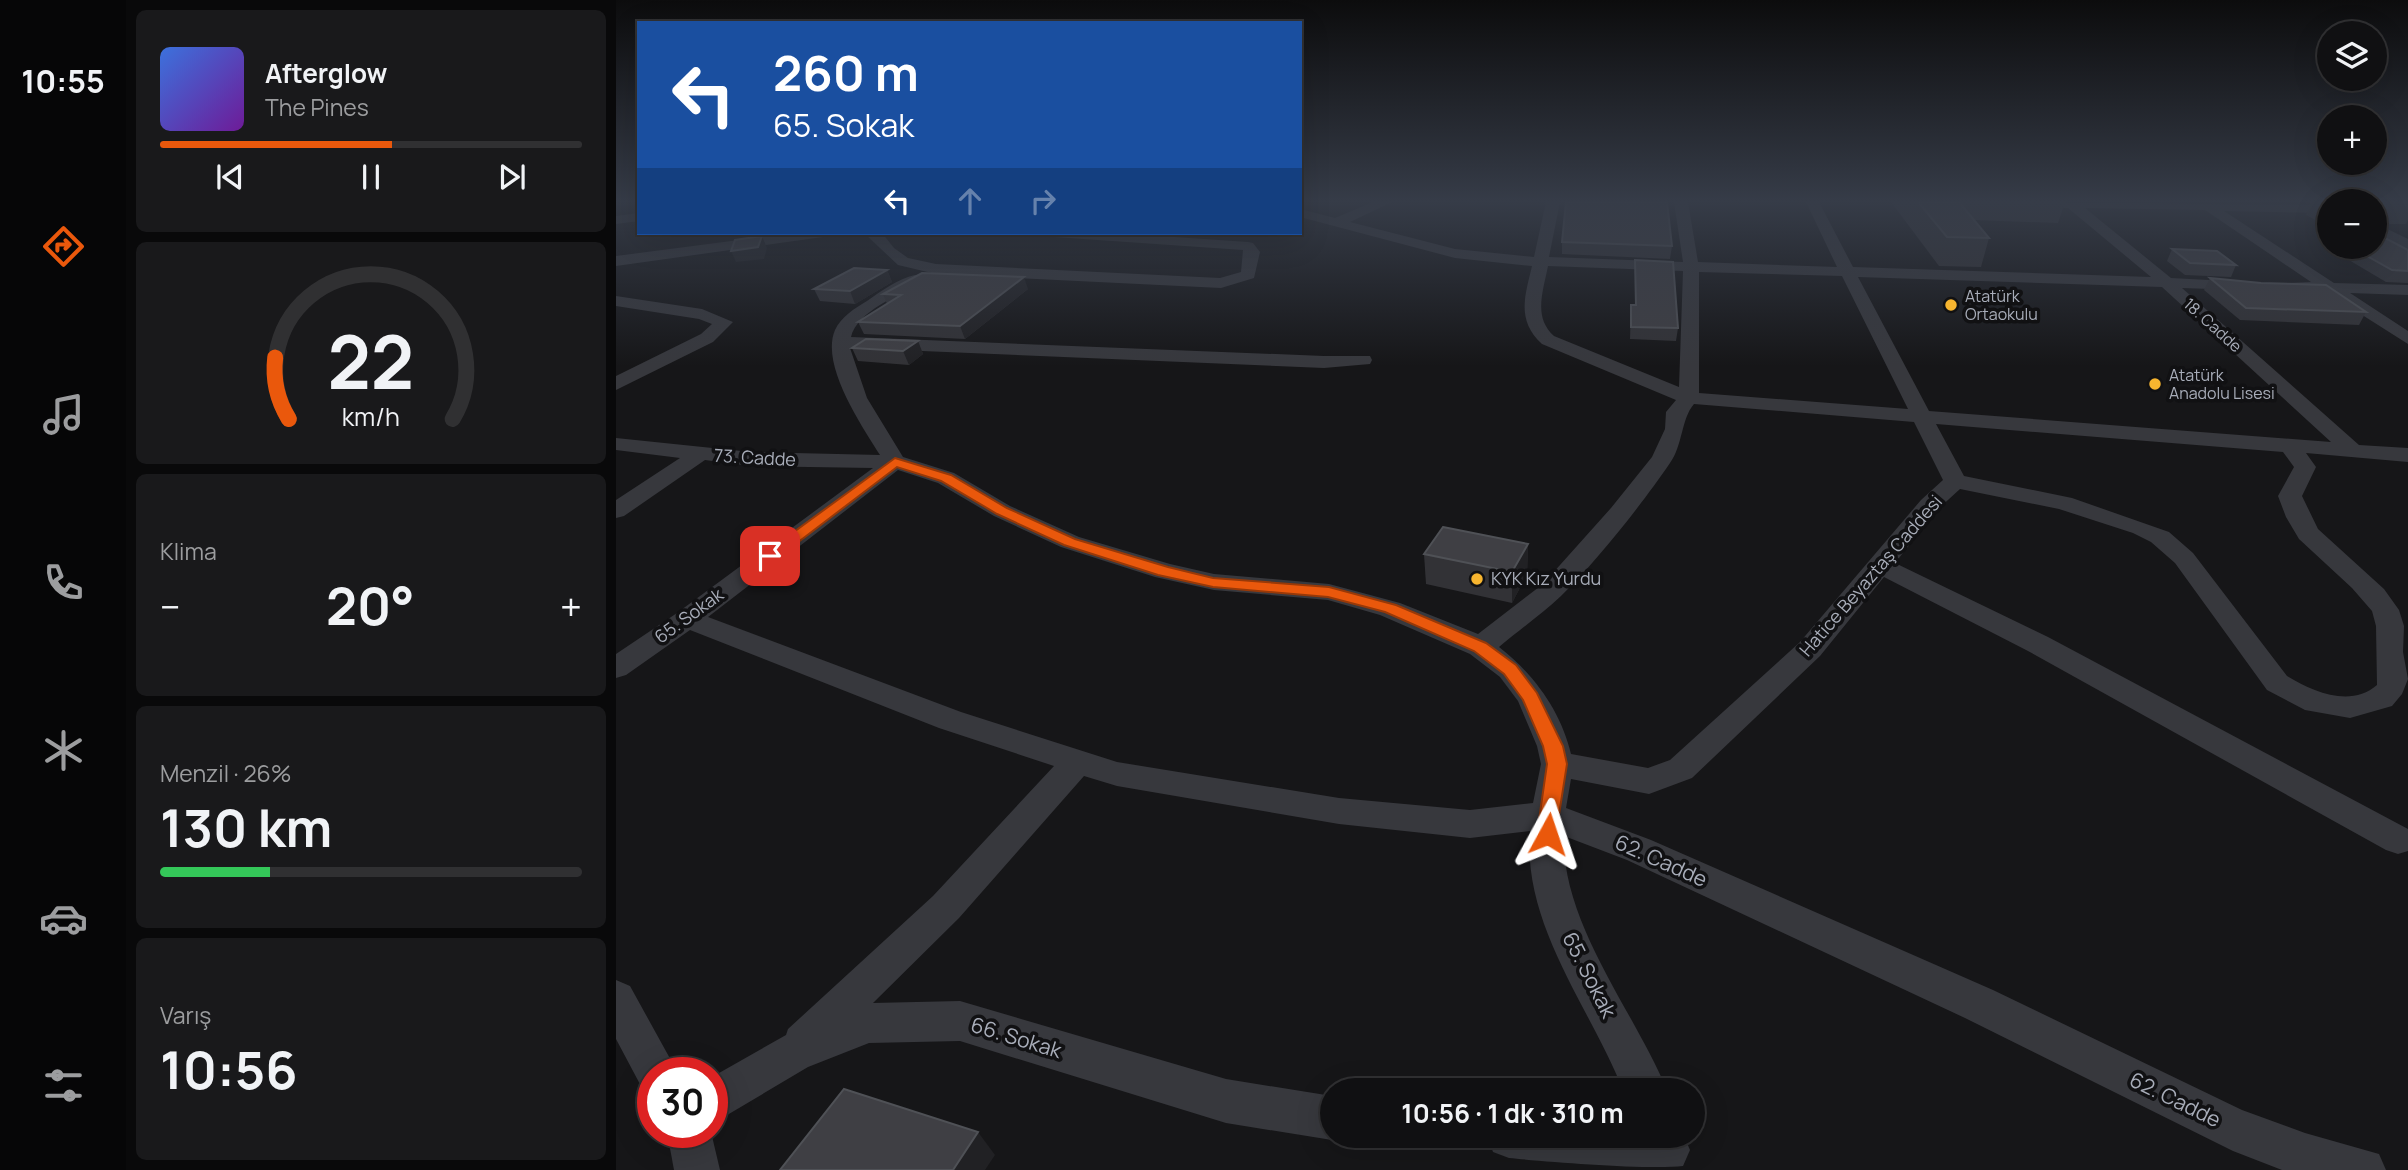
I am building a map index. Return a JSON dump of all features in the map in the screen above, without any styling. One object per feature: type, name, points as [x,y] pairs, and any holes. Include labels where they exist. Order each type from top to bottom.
[{"type":"street","points":[[616,261],[649,257]]},
{"type":"street","points":[[895,257],[902,262],[936,269],[1221,283],[1248,275],[1251,257]]},
{"type":"street","points":[[1494,257],[1541,261],[1849,271],[2000,271],[2166,282],[2408,290]]},
{"type":"street","points":[[1542,257],[1531,309],[1537,330],[1548,340],[1689,398],[2408,455]]},
{"type":"street","points":[[1480,647],[1552,590],[1662,459],[1675,429],[1676,412],[1689,398],[1690,257]]},
{"type":"street","name":"Hatice Beyaztaş Caddesi","points":[[1557,764],[1649,782],[1681,769],[1810,649],[1929,505],[1955,481],[1841,257]]},
{"type":"street","name":"18. Cadde","points":[[2135,257],[2353,452]]},
{"type":"street","points":[[2283,257],[2408,339]]},
{"type":"street","points":[[687,619],[950,720],[1117,774],[1339,811],[1470,824],[1548,815],[1557,764],[1553,746],[1531,697],[1510,670],[1480,647],[1390,609],[1329,592],[1213,582],[1164,571],[1070,542],[1002,511],[946,478],[895,462],[851,384],[840,355],[842,342],[845,329],[861,313],[936,269]]},
{"type":"street","points":[[616,300],[702,314],[724,322],[707,338],[616,384]]},
{"type":"street","points":[[842,342],[1324,362],[1363,360]]},
{"type":"street","name":"73. Cadde","points":[[616,444],[698,455],[895,462]]},
{"type":"street","points":[[1955,481],[2064,503],[2132,524],[2160,537],[2184,558],[2277,683],[2293,694],[2313,701],[2360,707],[2387,694],[2393,682],[2389,651],[2390,622],[2376,599],[2304,530],[2290,496],[2305,467],[2291,446]]},
{"type":"street","points":[[616,511],[698,455]]},
{"type":"street","name":"65. Sokak","points":[[616,668],[687,619],[895,462]]},
{"type":"street","points":[[1880,565],[2038,644],[2398,840]]},
{"type":"street","points":[[794,1052],[946,907],[1078,761]]},
{"type":"street","name":"65. Sokak","points":[[1548,815],[1548,871],[1566,936],[1631,1054],[1640,1078]]},
{"type":"street","name":"62. Cadde","points":[[1548,815],[1639,850],[1979,1004],[2233,1129],[2305,1156],[2363,1170]]},
{"type":"street","points":[[616,999],[648,1057]]},
{"type":"street","name":"66. Sokak","points":[[728,1092],[794,1052],[869,1023],[960,1021],[1226,1101],[1320,1116]]},
{"type":"street","points":[[691,1148],[696,1170]]},
{"type":"street","points":[[1628,1148],[1668,1152]]},
{"type":"building","points":[[2182,257],[2225,257],[2236,265],[2190,263]]},
{"type":"building","points":[[2408,257],[2408,271],[2392,270],[2372,259]]},
{"type":"building","points":[[1635,260],[1673,262],[1678,328],[1631,327],[1631,305],[1636,305]]},
{"type":"building","points":[[854,268],[887,270],[850,291],[814,289]]},
{"type":"building","points":[[922,273],[1024,277],[960,326],[858,322],[901,295],[883,294]]},
{"type":"building","points":[[2210,278],[2326,285],[2366,312],[2246,308]]},
{"type":"building","points":[[866,339],[918,341],[903,351],[852,348]]},
{"type":"building","points":[[1443,527],[1528,544],[1512,572],[1424,554]]},
{"type":"building","points":[[844,1089],[978,1132],[953,1170],[780,1170]]},
{"type":"place","name":"Atatürk Ortaokulu","points":[[1951,305]]},
{"type":"place","name":"Atatürk Anadolu Lisesi","points":[[2155,384]]},
{"type":"place","name":"KYK Kız Yurdu","points":[[1477,579]]},
{"type":"route","points":[[770,556],[895,462],[946,478],[1002,511],[1070,542],[1164,571],[1213,582],[1329,592],[1390,609],[1480,647],[1510,670],[1531,697],[1553,746],[1557,764],[1548,815],[1548,834]]}]
